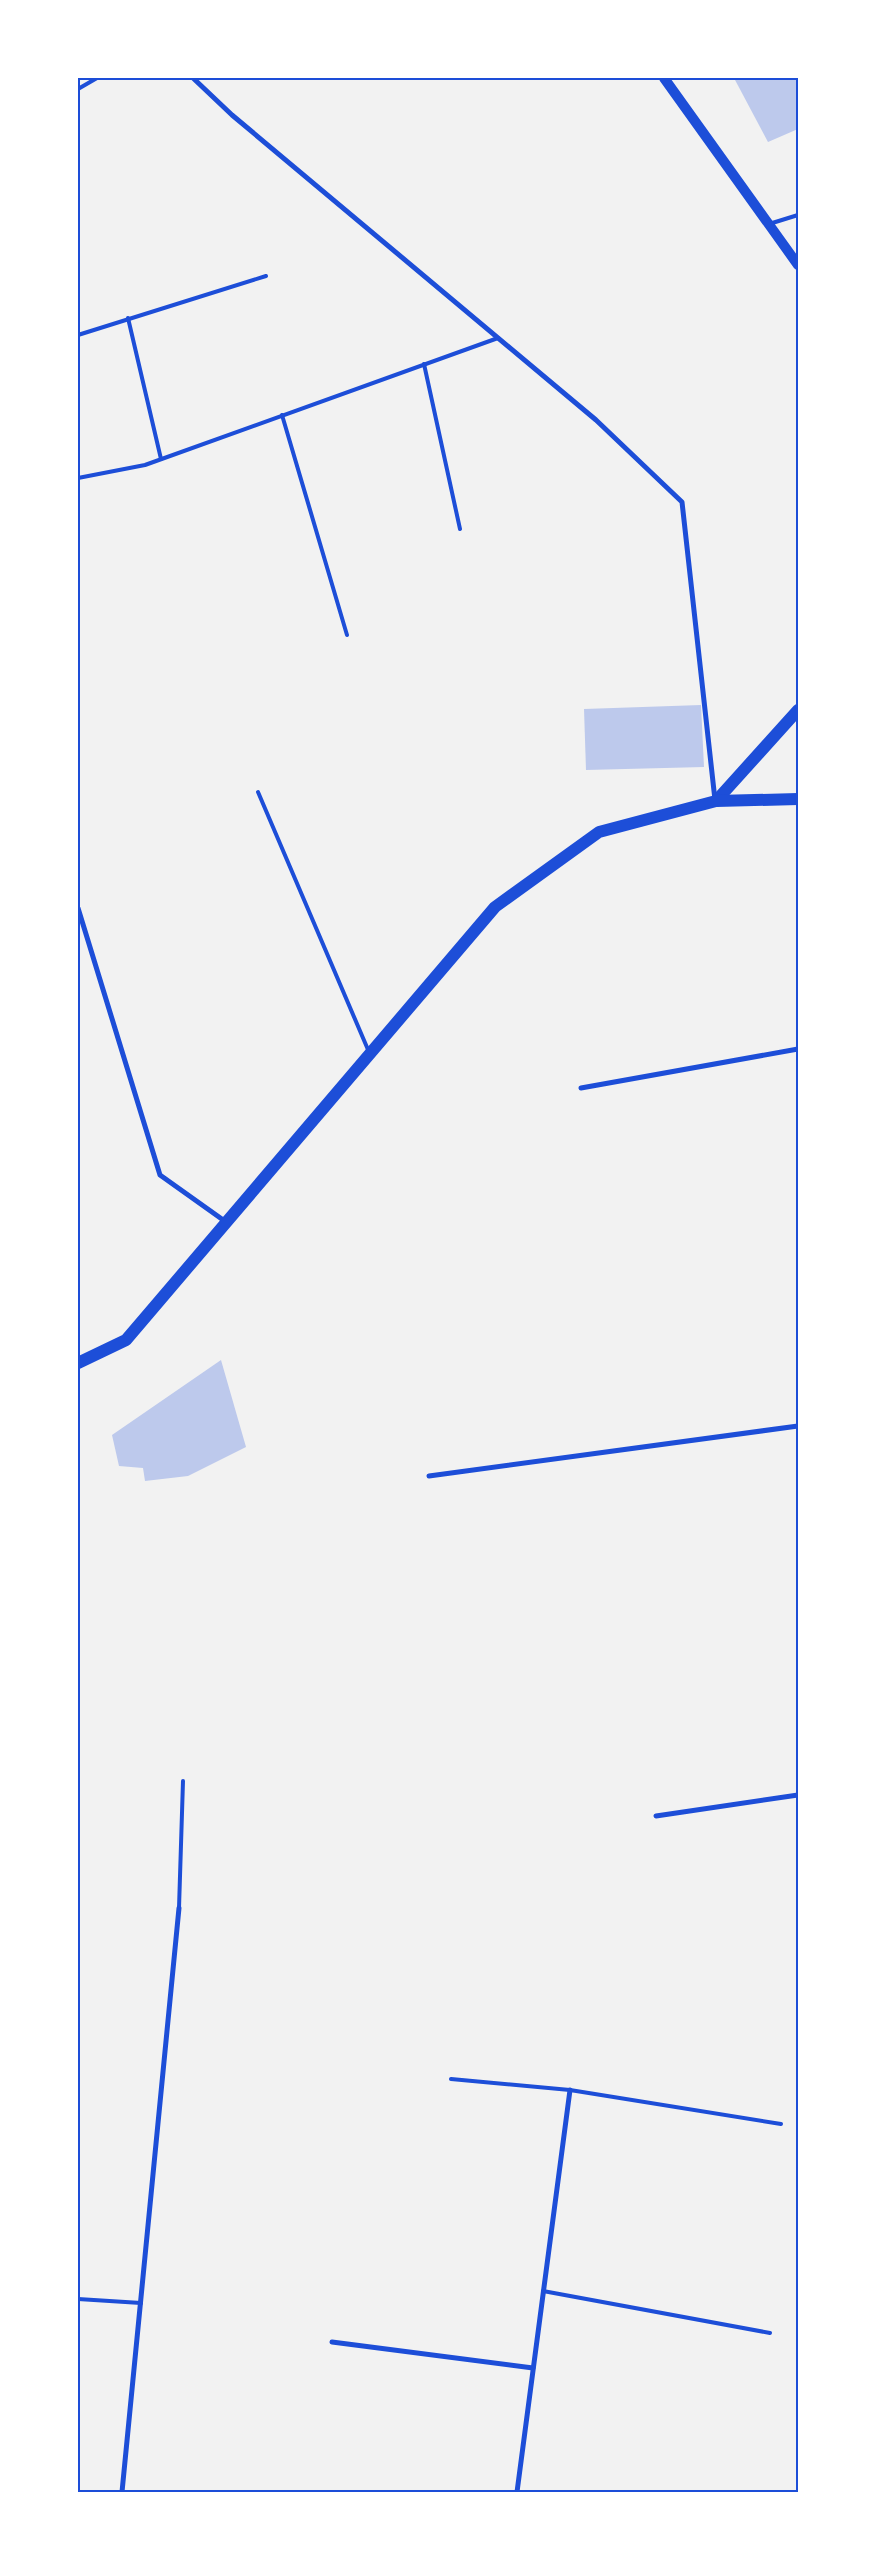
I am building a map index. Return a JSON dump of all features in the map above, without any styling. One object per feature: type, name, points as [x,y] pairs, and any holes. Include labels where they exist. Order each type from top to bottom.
[{"type":"main road","points":[[664,78],[798,265]]},
{"type":"main road","points":[[716,801],[798,710]]},
{"type":"main road","points":[[78,1363],[126,1340],[503,901],[599,832],[716,801],[798,798]]},
{"type":"street","points":[[194,78],[232,115],[596,420],[682,502],[716,801]]},
{"type":"street","points":[[78,908],[160,1175],[227,1222]]},
{"type":"street","points":[[582,1088],[798,1049]]},
{"type":"street","points":[[429,1476],[798,1426]]},
{"type":"street","points":[[656,1816],[798,1795]]},
{"type":"street","points":[[122,2492],[179,1908]]},
{"type":"street","points":[[517,2492],[570,2090]]},
{"type":"street","points":[[332,2342],[533,2368]]},
{"type":"lane","points":[[78,89],[97,78]]},
{"type":"lane","points":[[769,224],[798,215]]},
{"type":"lane","points":[[78,335],[266,276]]},
{"type":"lane","points":[[128,318],[161,459]]},
{"type":"lane","points":[[78,478],[144,465],[498,338]]},
{"type":"lane","points":[[424,364],[460,529]]},
{"type":"lane","points":[[282,415],[347,635]]},
{"type":"lane","points":[[258,792],[370,1054]]},
{"type":"lane","points":[[179,1908],[183,1782]]},
{"type":"lane","points":[[451,2078],[570,2090],[781,2124]]},
{"type":"lane","points":[[543,2291],[770,2332]]},
{"type":"lane","points":[[78,2299],[141,2303]]},
{"type":"building","points":[[734,78],[798,78],[798,129],[768,142]]},
{"type":"building","points":[[701,705],[704,767],[586,770],[584,709]]},
{"type":"building","points":[[221,1360],[246,1447],[188,1476],[145,1481],[143,1468],[119,1466],[112,1435]]}]
